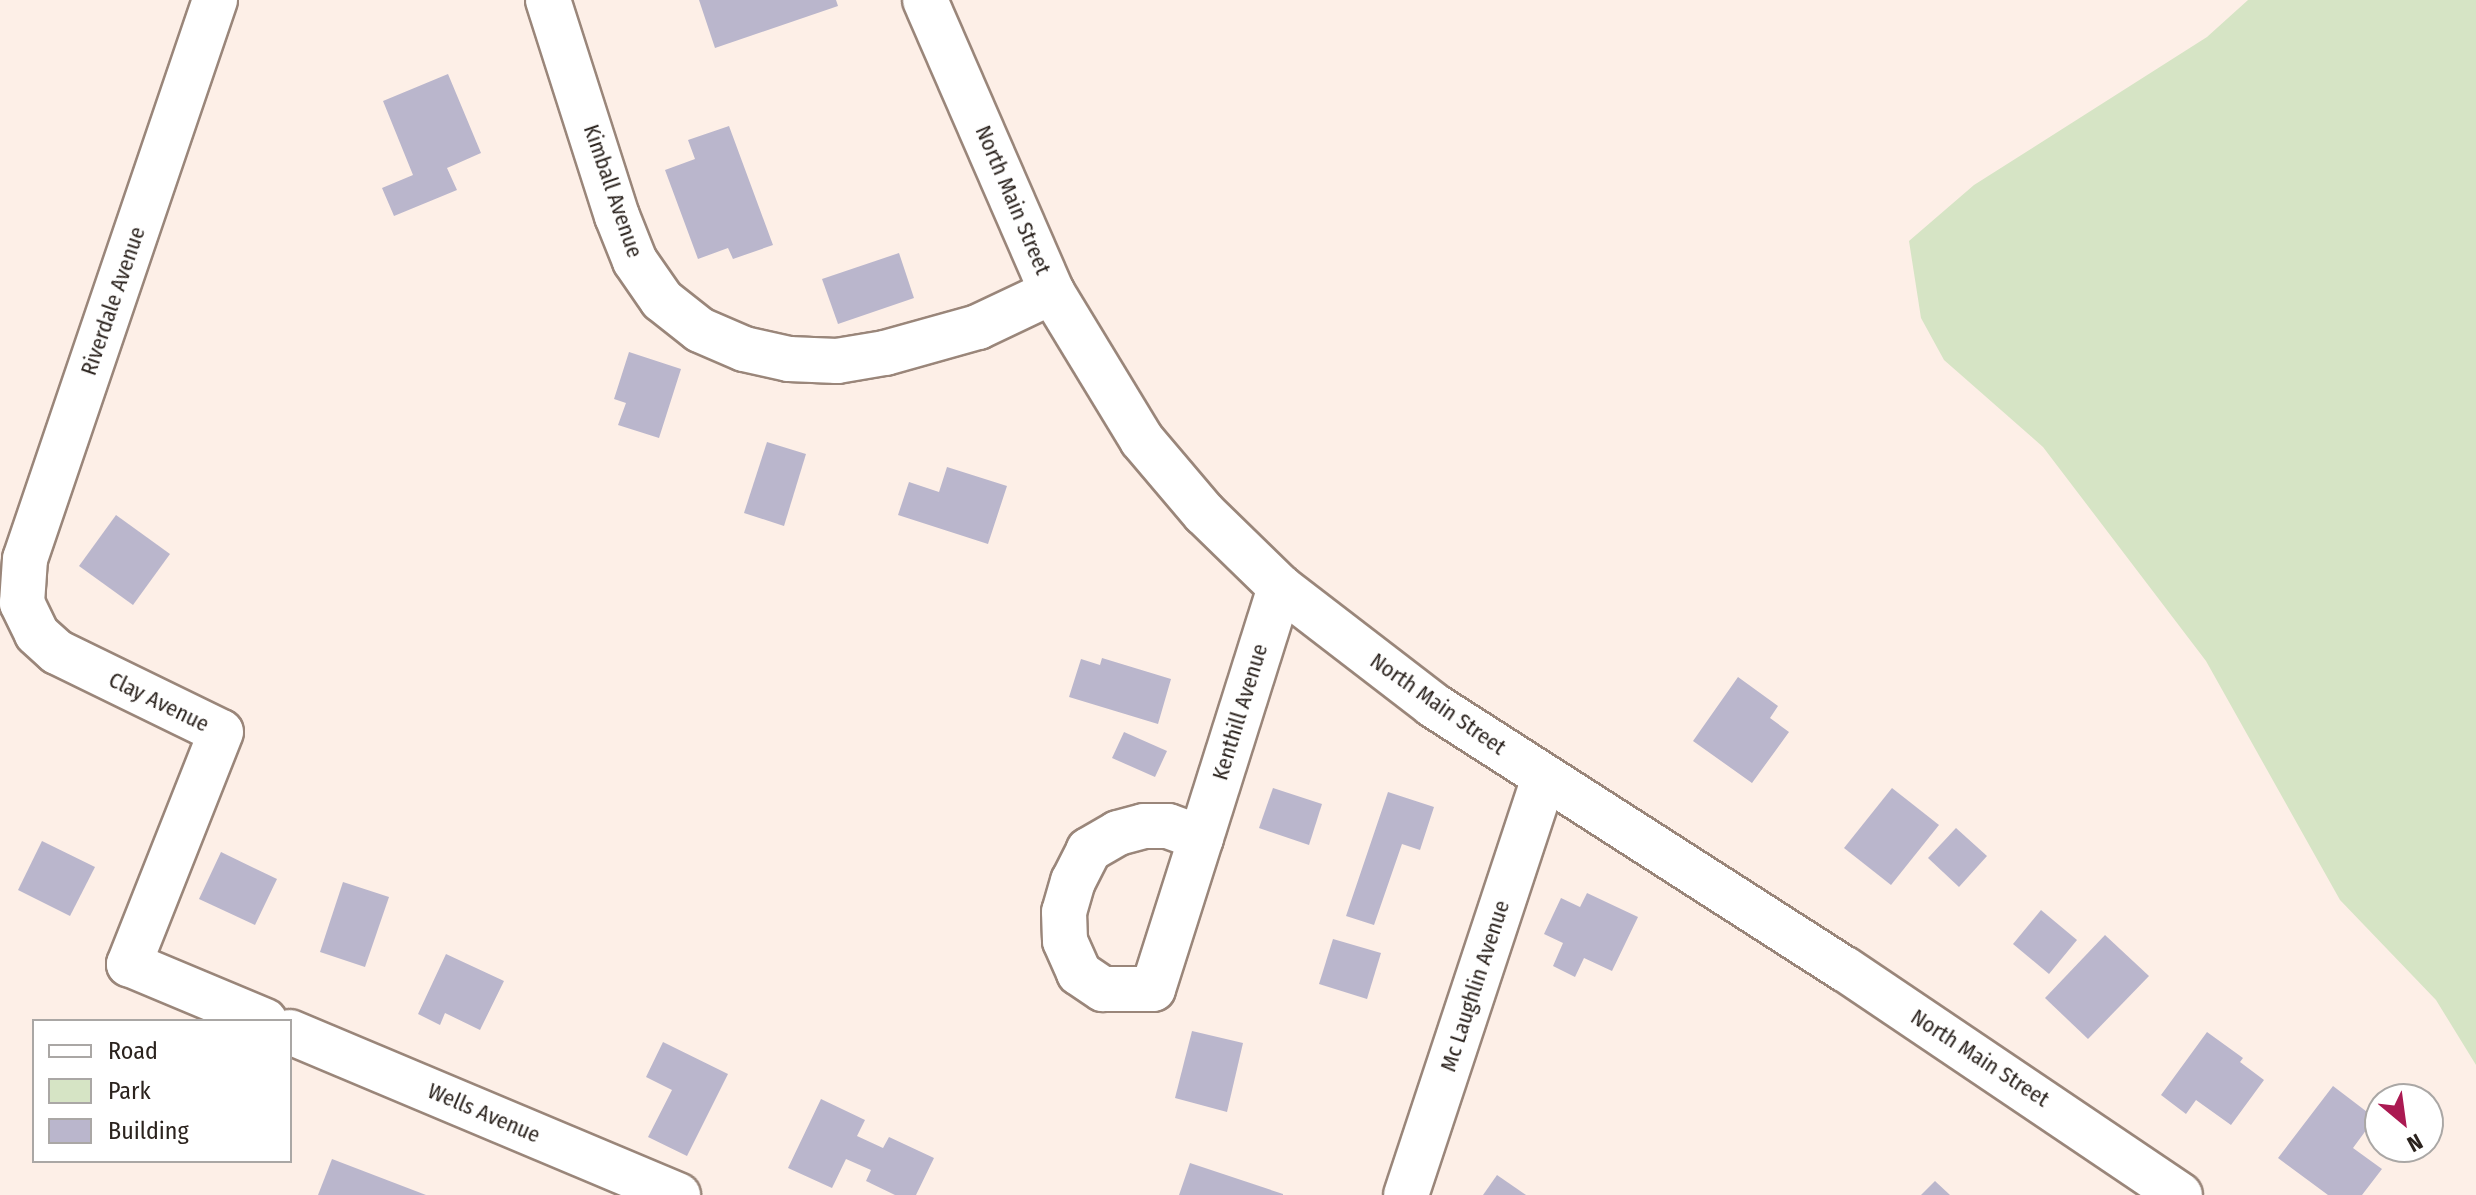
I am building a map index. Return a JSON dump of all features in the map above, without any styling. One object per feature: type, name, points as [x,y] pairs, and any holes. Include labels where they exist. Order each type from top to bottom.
[{"type":"street","name":"Riverdale Avenue","points":[[22,603],[25,559],[215,0]]},
{"type":"street","name":"Kimball Avenue","points":[[548,0],[617,216],[635,261],[662,300],[700,330],[744,349],[789,359],[837,361],[885,353],[978,327],[1052,292]]},
{"type":"street","name":"North Main Street","points":[[925,0],[1052,292],[1142,440],[1204,513],[1280,587],[1433,705],[1909,1011],[2180,1195]]},
{"type":"street","name":"Kenthill Avenue","points":[[1201,838],[1280,587]]},
{"type":"street","name":"Clay Avenue","points":[[22,603],[37,634],[57,652],[221,732],[129,964],[260,1019]]},
{"type":"street","name":"Mc Laughlin Avenue","points":[[1406,1195],[1544,777]]},
{"type":"street","name":"Wells Avenue","points":[[292,1033],[678,1195]]},
{"type":"green space","points":[[2248,0],[2476,0],[2476,1065],[2436,1000],[2340,900],[2206,661],[2043,447],[1944,360],[1921,318],[1909,241],[1974,185],[2207,37]]},
{"type":"building","points":[[699,0],[836,0],[838,6],[715,48]]},
{"type":"building","points":[[448,74],[481,153],[447,168],[457,190],[394,216],[382,188],[413,175],[383,101]]},
{"type":"building","points":[[729,126],[773,245],[733,259],[728,248],[698,259],[665,170],[695,159],[688,140]]},
{"type":"building","points":[[899,253],[914,298],[838,324],[822,279]]},
{"type":"building","points":[[629,352],[681,369],[659,438],[618,425],[626,403],[614,399]]},
{"type":"building","points":[[767,442],[806,454],[784,526],[744,513]]},
{"type":"building","points":[[947,467],[1007,486],[988,544],[898,515],[909,482],[939,492]]},
{"type":"building","points":[[116,515],[170,554],[133,605],[79,566]]},
{"type":"building","points":[[1102,658],[1171,679],[1158,724],[1069,697],[1081,659],[1100,665]]},
{"type":"building","points":[[1738,677],[1778,706],[1770,718],[1789,732],[1752,783],[1693,741]]},
{"type":"building","points":[[1124,732],[1167,751],[1155,777],[1112,758]]},
{"type":"building","points":[[1273,788],[1322,804],[1309,845],[1259,828]]},
{"type":"building","points":[[1892,788],[1939,825],[1891,885],[1844,848]]},
{"type":"building","points":[[1388,792],[1434,807],[1420,850],[1402,844],[1374,925],[1346,916]]},
{"type":"building","points":[[1956,828],[1987,856],[1959,887],[1928,858]]},
{"type":"building","points":[[42,841],[95,867],[70,916],[18,890]]},
{"type":"building","points":[[221,852],[277,879],[255,925],[199,899]]},
{"type":"building","points":[[343,882],[389,897],[365,967],[320,952]]},
{"type":"building","points":[[1587,893],[1638,917],[1612,971],[1584,958],[1575,977],[1553,966],[1563,943],[1544,934],[1561,898],[1580,907]]},
{"type":"building","points":[[2041,910],[2077,940],[2049,974],[2013,944]]},
{"type":"building","points":[[2105,935],[2149,976],[2088,1039],[2045,998]]},
{"type":"building","points":[[1333,939],[1381,953],[1367,999],[1319,984]]},
{"type":"building","points":[[446,954],[504,981],[480,1030],[445,1013],[440,1025],[418,1014]]},
{"type":"building","points":[[1192,1031],[1243,1043],[1227,1112],[1175,1098]]},
{"type":"building","points":[[2207,1032],[2243,1058],[2240,1062],[2264,1080],[2231,1125],[2196,1100],[2186,1114],[2161,1095]]},
{"type":"building","points":[[663,1042],[728,1074],[687,1156],[648,1137],[672,1090],[646,1077]]},
{"type":"building","points":[[2333,1086],[2364,1110],[2364,1133],[2353,1148],[2364,1156],[2364,1163],[2374,1163],[2382,1169],[2362,1195],[2328,1195],[2278,1158]]},
{"type":"building","points":[[821,1099],[865,1120],[857,1136],[883,1148],[889,1137],[934,1158],[916,1195],[895,1195],[866,1181],[871,1170],[846,1159],[832,1188],[788,1168]]},
{"type":"building","points":[[332,1159],[426,1195],[318,1195]]},
{"type":"building","points":[[1190,1163],[1283,1194],[1283,1195],[1179,1195]]},
{"type":"building","points":[[1497,1175],[1526,1195],[1483,1195]]},
{"type":"building","points":[[1935,1181],[1950,1195],[1921,1195]]}]
